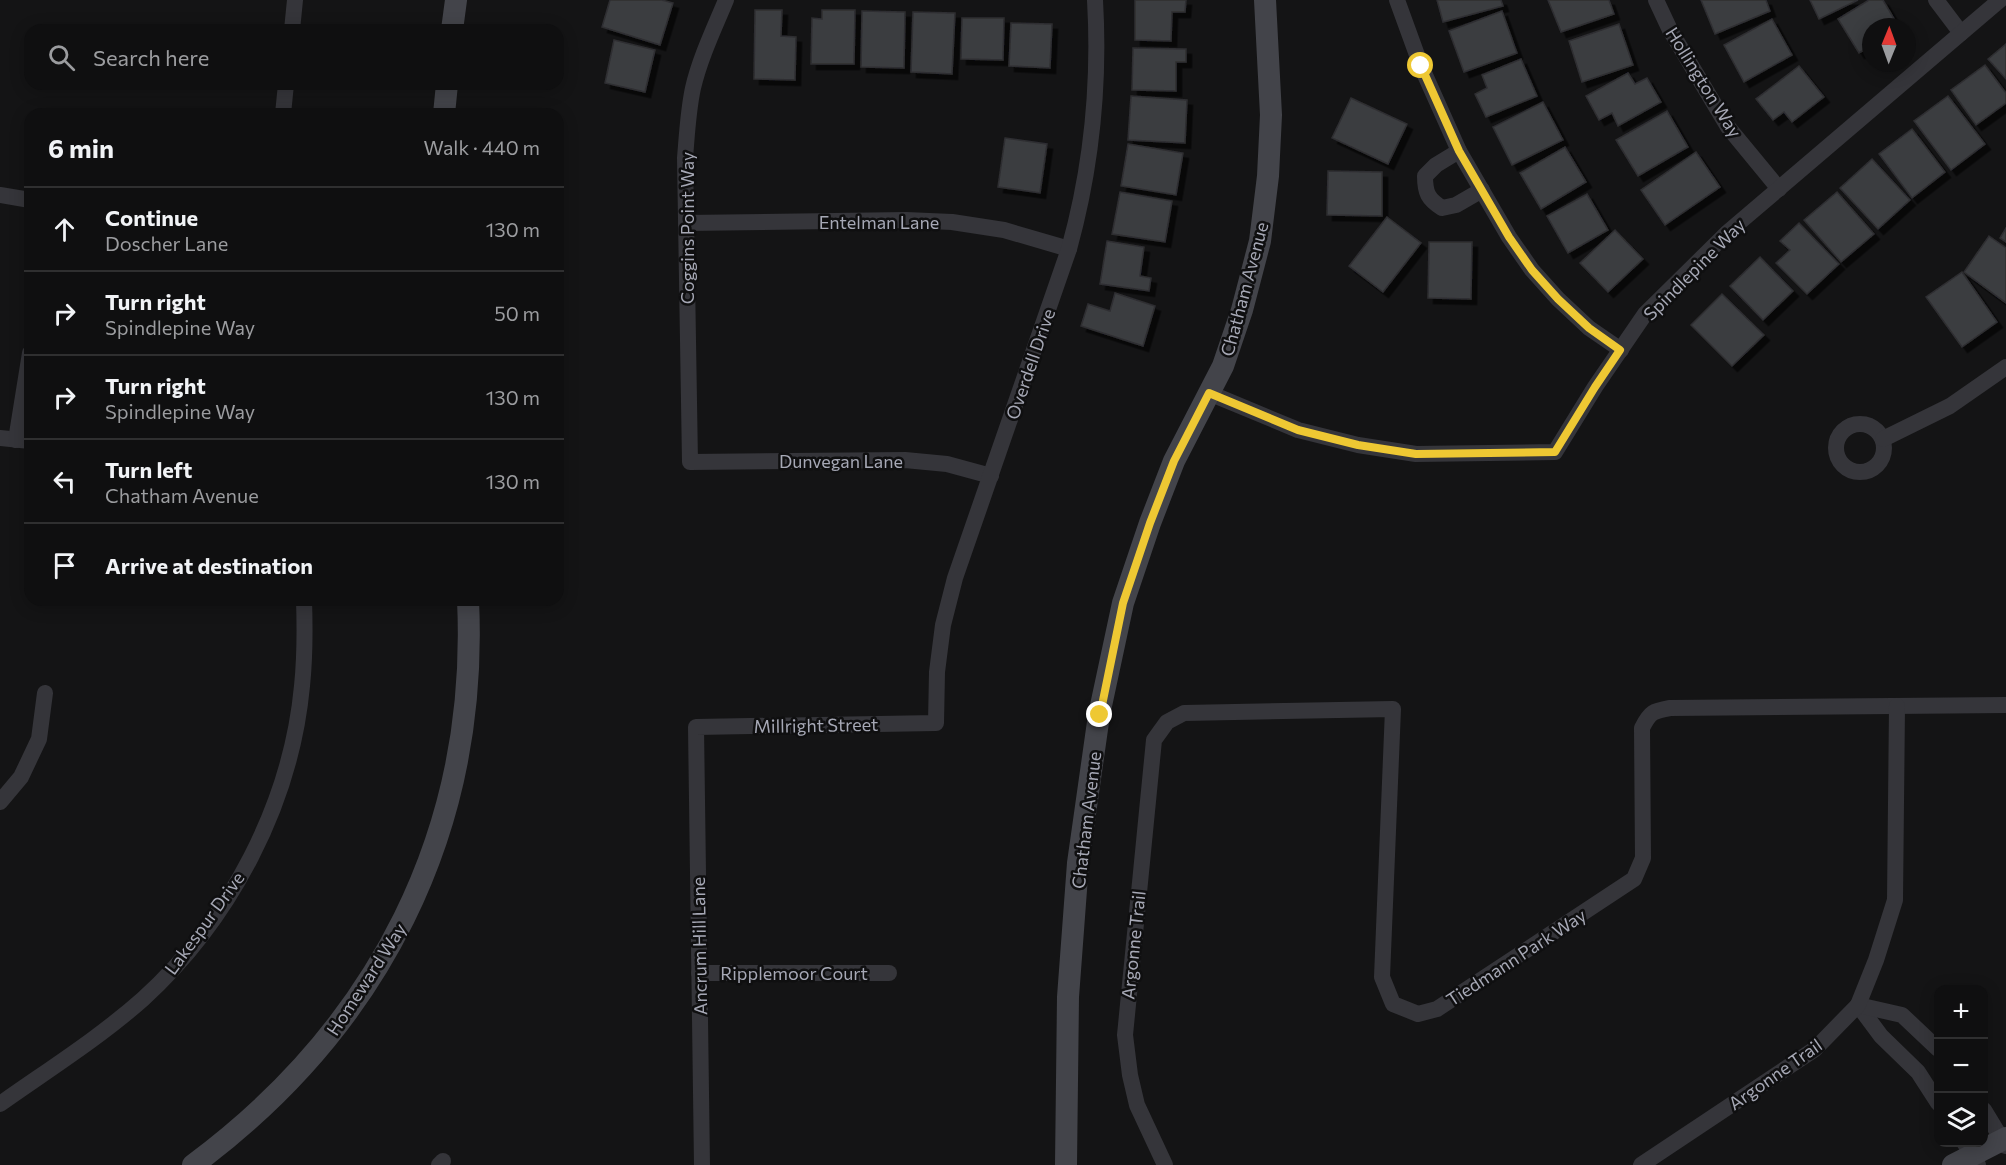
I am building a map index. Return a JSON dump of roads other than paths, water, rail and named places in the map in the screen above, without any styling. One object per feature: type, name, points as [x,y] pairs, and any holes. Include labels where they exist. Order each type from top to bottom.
[{"type":"street","points":[[293,24],[295,0]]},
{"type":"street","points":[[453,24],[456,0]]},
{"type":"street","name":"Coggins Point Way","points":[[690,462],[685,158],[688,119],[693,88],[706,47],[726,0]]},
{"type":"street","name":"Overdell Drive","points":[[936,723],[937,672],[943,625],[955,578],[1070,249],[1082,204],[1090,159],[1096,95],[1095,0]]},
{"type":"street","name":"Chatham Avenue","points":[[1066,1165],[1068,997],[1077,874],[1100,715],[1123,603],[1174,461],[1223,366],[1242,310],[1260,241],[1268,176],[1271,115],[1265,0]]},
{"type":"street","points":[[1397,0],[1421,66],[1459,151],[1509,237],[1532,270],[1558,299],[1589,328],[1620,350]]},
{"type":"street","name":"Hollington Way","points":[[1656,0],[1675,39],[1728,127],[1779,189]]},
{"type":"street","points":[[1936,0],[1961,33]]},
{"type":"street","name":"Spindlepine Way","points":[[1209,393],[1298,430],[1358,445],[1416,454],[1555,452],[1595,387],[1646,314],[1685,273],[1728,232],[2000,0]]},
{"type":"street","points":[[284,108],[285,90]]},
{"type":"street","points":[[445,108],[446,90]]},
{"type":"street","points":[[1459,151],[1436,165],[1425,176],[1425,190],[1431,201],[1442,207],[1456,205],[1482,190]]},
{"type":"street","points":[[0,195],[24,199]]},
{"type":"street","name":"Entelman Lane","points":[[686,223],[906,220],[952,222],[1004,230],[1070,249]]},
{"type":"street","points":[[1882,439],[1950,406],[2006,368]]},
{"type":"street","points":[[15,440],[24,388]]},
{"type":"street","name":"Dunvegan Lane","points":[[690,462],[904,460],[947,464],[991,476]]},
{"type":"street","name":"Lakespur Drive","points":[[0,1104],[142,1000],[170,972],[231,893],[249,862],[272,809],[296,730],[305,644],[304,606]]},
{"type":"street","name":"Homeward Way","points":[[193,1165],[254,1117],[284,1088],[328,1038],[381,962],[404,920],[424,876],[439,833],[455,771],[469,676],[468,606]]},
{"type":"street","points":[[0,802],[21,777],[39,739],[45,693]]},
{"type":"street","name":"Tiedmann Park Way","points":[[1167,722],[1184,713],[1393,710],[1382,977],[1393,1004],[1418,1014],[1437,1009],[1634,879],[1643,858],[1642,728],[1647,717],[1655,710],[2006,705]]},
{"type":"street","name":"Argonne Trail","points":[[1641,1165],[1815,1049],[1858,1005],[1876,960],[1895,900],[1897,706]]},
{"type":"street","name":"Argonne Trail","points":[[1165,1165],[1137,1105],[1130,1075],[1125,1035],[1154,740],[1167,722]]},
{"type":"street","name":"Millright Street","points":[[696,727],[936,723]]},
{"type":"street","name":"Ancrum Hill Lane","points":[[696,727],[702,1165]]},
{"type":"street","name":"Ripplemoor Court","points":[[699,973],[890,973]]},
{"type":"street","points":[[1858,1005],[1902,1015],[1934,1045]]},
{"type":"street","points":[[1858,1005],[1881,1036],[1918,1072],[1934,1097]]},
{"type":"street","points":[[1967,1157],[2005,1141],[1988,1117]]}]
